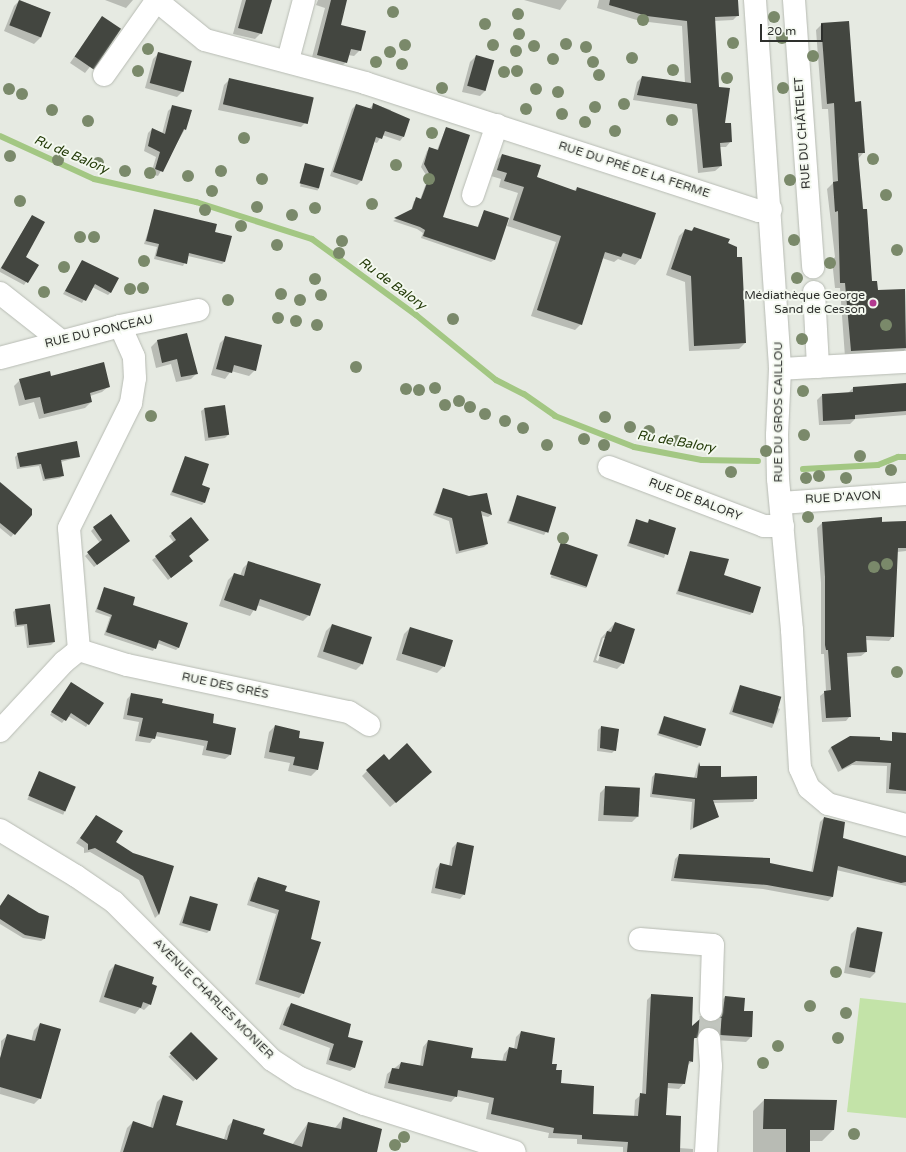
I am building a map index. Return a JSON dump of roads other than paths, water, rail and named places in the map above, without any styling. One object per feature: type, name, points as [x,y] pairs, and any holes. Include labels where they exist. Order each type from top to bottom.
[{"type":"street","name":"RUE DU PRÉ DE LA FERME","points":[[104,75],[157,0],[205,40],[288,60],[497,125],[752,209],[759,211],[771,209]]},
{"type":"street","points":[[288,60],[304,0]]},
{"type":"street","name":"RUE DU GROS CAILLOU","points":[[755,0],[771,209],[780,368],[776,436],[792,630],[800,768],[809,788],[828,804],[906,825]]},
{"type":"street","name":"RUE DU CHÂTELET","points":[[794,0],[813,267]]},
{"type":"street","points":[[473,195],[497,125]]},
{"type":"street","points":[[814,292],[818,367]]},
{"type":"street","points":[[0,293],[61,341]]},
{"type":"street","name":"RUE DU PONCEAU","points":[[0,358],[120,326],[198,310]]},
{"type":"street","points":[[0,730],[64,662],[79,650],[69,528],[131,403],[135,378],[134,357],[120,326]]},
{"type":"street","points":[[780,368],[906,362]]},
{"type":"street","name":"RUE DE BALORY","points":[[609,467],[764,526],[783,526]]},
{"type":"street","name":"RUE D'AVON","points":[[781,503],[906,494]]},
{"type":"street","name":"RUE DES GRÉS","points":[[79,650],[127,665],[348,712],[369,725]]},
{"type":"street","name":"AVENUE CHARLES MONIER","points":[[0,830],[76,876],[114,902],[272,1060],[300,1078],[364,1104],[515,1152]]},
{"type":"street","points":[[640,939],[713,945],[711,1010]]},
{"type":"street","points":[[706,1152],[711,1066],[709,1039]]},
{"type":"waterway","name":"Ru de Balory","points":[[0,136],[94,179],[196,202],[312,239],[416,315],[496,380],[524,394],[555,416],[634,447],[702,460],[758,461]]},
{"type":"waterway","name":"Ru de Balory","points":[[803,469],[878,465],[898,457],[906,457]]},
{"type":"tunnel","points":[[709,1039],[711,1010]]},
{"type":"place","name":"Médiathèque George Sand de Cesson","points":[[873,303]]}]
